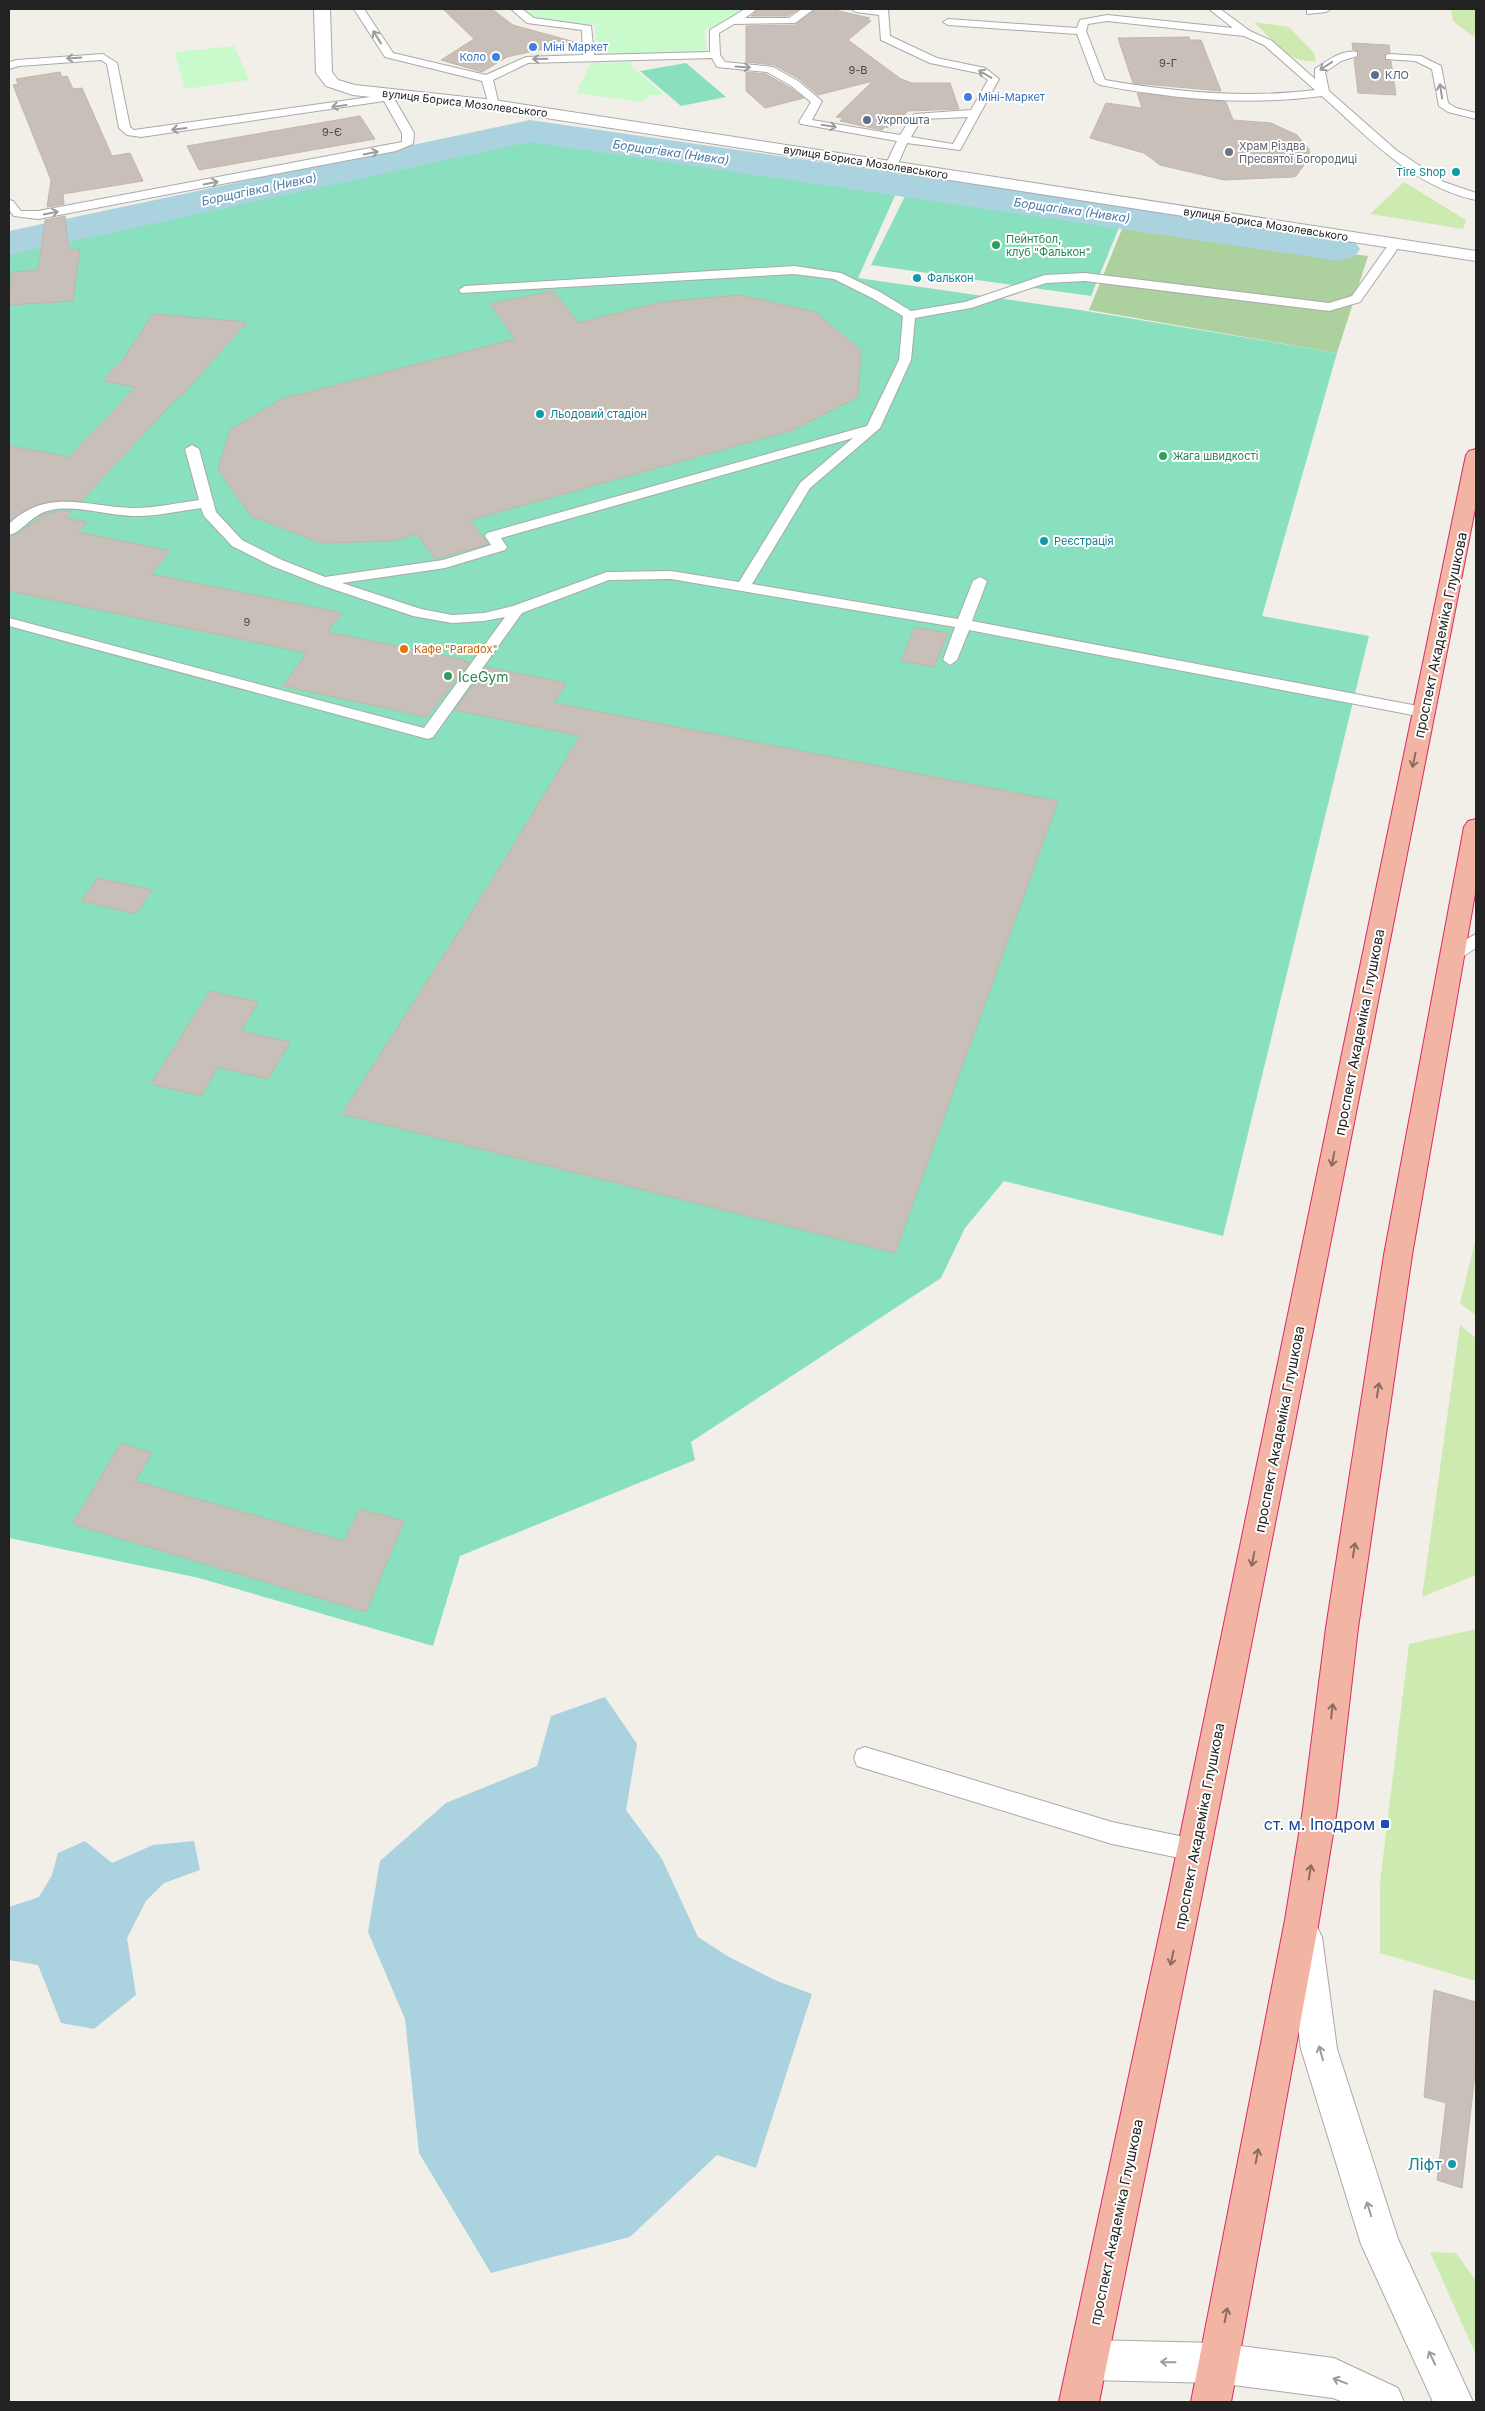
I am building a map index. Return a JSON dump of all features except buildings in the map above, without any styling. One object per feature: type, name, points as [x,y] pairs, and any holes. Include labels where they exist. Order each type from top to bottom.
[{"type":"highway","name":"проспект Академіка Глушкова","points":[[1079,2402],[1194,1850],[1476,455]]},
{"type":"highway","points":[[1210,2402],[1302,1920],[1320,1808],[1342,1628],[1398,1255],[1451,955],[1476,827]]},
{"type":"street","name":"вулиця Бориса Мозолевського","points":[[322,9],[324,73],[332,83],[353,90],[494,105],[1476,256]]},
{"type":"street","points":[[1302,1920],[1319,2049],[1374,2225],[1399,2287],[1453,2402]]},
{"type":"street","points":[[1088,2360],[1217,2363],[1334,2378],[1384,2402]]},
{"type":"lane","points":[[359,9],[389,55],[487,79],[526,60],[715,55]]},
{"type":"lane","points":[[516,9],[531,21],[587,28],[589,58]]},
{"type":"lane","points":[[752,9],[714,32],[715,55],[720,65],[769,68],[794,84],[817,101],[805,122],[956,148],[994,79],[981,70],[934,61],[885,38],[884,12],[856,9]]},
{"type":"lane","points":[[734,20],[791,21],[809,9]]},
{"type":"lane","points":[[1214,9],[1246,33],[1268,43],[1394,154],[1441,185],[1476,197]]},
{"type":"lane","points":[[1311,12],[1326,9]]},
{"type":"lane","points":[[1246,33],[1107,18],[1084,22],[1081,31],[1100,82],[1142,90],[1266,99],[1324,92]]},
{"type":"lane","points":[[948,22],[1081,31]]},
{"type":"lane","points":[[1324,92],[1319,71],[1336,59],[1353,54]]},
{"type":"lane","points":[[9,66],[17,63],[103,57],[112,63],[125,128],[131,133],[141,134],[190,128],[271,114],[385,101],[409,95]]},
{"type":"lane","points":[[1390,57],[1420,57],[1428,61],[1437,68],[1443,104],[1452,110],[1476,116]]},
{"type":"lane","points":[[487,79],[494,105]]},
{"type":"lane","points":[[9,203],[18,214],[38,215],[396,148],[407,144],[408,134],[385,101]]},
{"type":"lane","points":[[891,166],[896,151],[918,116],[976,113]]},
{"type":"lane","points":[[465,290],[794,270],[837,276],[876,295],[909,315],[967,305],[1045,279],[1084,277],[1330,307],[1356,299],[1395,244]]},
{"type":"lane","points":[[743,587],[806,486],[873,428],[905,360],[909,315]]},
{"type":"lane","points":[[323,581],[445,564],[500,548],[492,536],[873,428]]},
{"type":"lane","points":[[192,449],[209,513],[237,543],[277,563],[323,581],[418,613],[452,619],[484,617],[517,610],[608,576],[671,575],[963,625],[1423,712]]},
{"type":"lane","points":[[9,531],[40,507],[64,504],[134,512],[206,502]]},
{"type":"lane","points":[[950,660],[980,582]]},
{"type":"lane","points":[[9,622],[428,734],[517,610]]},
{"type":"lane","points":[[1451,955],[1476,940]]},
{"type":"lane","points":[[865,1758],[1112,1834],[1194,1850]]},
{"type":"green space","points":[[524,9],[745,9],[704,31],[707,52],[596,54],[595,25],[536,19]]},
{"type":"green space","points":[[1451,9],[1476,9],[1476,35],[1472,36],[1453,21]]},
{"type":"green space","points":[[1254,22],[1289,27],[1314,53],[1316,61],[1306,61],[1289,55]]},
{"type":"green space","points":[[234,46],[249,80],[184,89],[175,52]]},
{"type":"green space","points":[[631,62],[631,66],[664,95],[650,95],[642,102],[576,93],[591,63]]},
{"type":"green space","points":[[686,63],[726,97],[681,106],[640,71]]},
{"type":"green space","points":[[530,134],[898,189],[858,278],[1080,310],[1337,353],[1262,616],[1369,636],[1223,1236],[1004,1181],[965,1228],[941,1278],[691,1442],[695,1460],[460,1556],[433,1646],[199,1578],[9,1538],[9,248]]},
{"type":"green space","points":[[1404,182],[1466,220],[1463,229],[1370,214]]},
{"type":"green space","name":"Пейнтбол, клуб \"Фалькон\"","points":[[905,196],[1120,225],[1091,296],[871,265]]},
{"type":"green space","points":[[1124,224],[1368,256],[1337,353],[1089,310]]},
{"type":"green space","points":[[1476,1238],[1476,1316],[1460,1303]]},
{"type":"green space","points":[[1460,1325],[1476,1338],[1476,1575],[1422,1597]]},
{"type":"green space","points":[[1476,1629],[1476,1981],[1380,1953],[1380,1882],[1409,1644]]},
{"type":"green space","points":[[1430,2252],[1456,2253],[1476,2281],[1476,2355]]},
{"type":"water","points":[[605,1697],[637,1744],[626,1810],[662,1859],[698,1937],[729,1957],[777,1981],[812,1994],[756,2168],[717,2155],[630,2237],[491,2273],[419,2153],[405,2019],[368,1932],[380,1861],[446,1803],[537,1766],[551,1716]]},
{"type":"water","points":[[85,1841],[112,1863],[153,1845],[194,1841],[200,1870],[164,1883],[146,1901],[127,1938],[136,1995],[94,2029],[61,2023],[38,1965],[9,1960],[9,1907],[39,1897],[52,1875],[58,1853]]},
{"type":"waterway","name":"Борщагівка (Нивка)","points":[[9,243],[530,131],[1340,249]]},
{"type":"place","name":"Міні Маркет","points":[[533,47]]},
{"type":"place","name":"Коло","points":[[496,57]]},
{"type":"place","name":"КЛО","points":[[1375,75]]},
{"type":"place","name":"Міні-Маркет","points":[[968,97]]},
{"type":"place","name":"Укрпошта","points":[[867,120]]},
{"type":"place","name":"Храм Різдва Пресвятої Богородиці","points":[[1229,152]]},
{"type":"place","name":"Tire Shop","points":[[1456,172]]},
{"type":"place","name":"Пейнтбол, клуб \"Фалькон\"","points":[[996,245]]},
{"type":"place","name":"Фалькон","points":[[917,278]]},
{"type":"place","name":"Льодовий стадіон","points":[[540,414]]},
{"type":"place","name":"Жага швидкості","points":[[1163,456]]},
{"type":"place","name":"Реєстрація","points":[[1044,541]]},
{"type":"place","name":"Кафе \"Paradox\"","points":[[404,649]]},
{"type":"place","name":"IceGym","points":[[448,676]]},
{"type":"place","name":"ст. м. Іподром","points":[[1385,1824]]},
{"type":"place","name":"Ліфт","points":[[1452,2164]]}]
